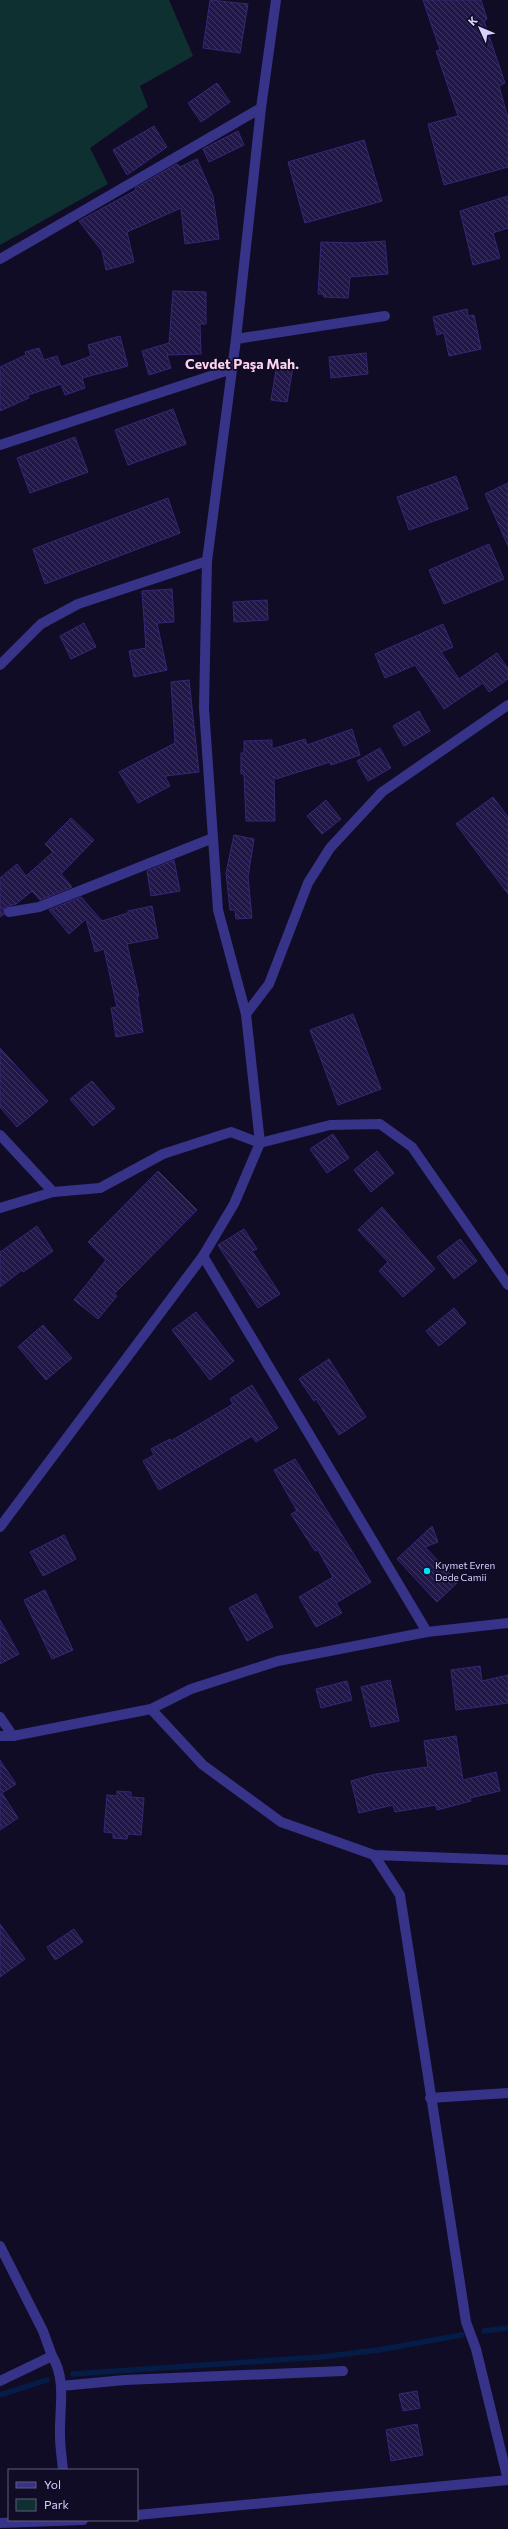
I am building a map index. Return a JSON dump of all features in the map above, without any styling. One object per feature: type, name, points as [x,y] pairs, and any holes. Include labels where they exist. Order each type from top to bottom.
[{"type":"street","points":[[0,1527],[203,1256],[234,1204],[260,1143],[246,1014],[218,910],[204,708],[207,561],[236,339],[261,108],[276,0]]},
{"type":"street","points":[[0,259],[261,108]]},
{"type":"street","points":[[236,339],[385,316]]},
{"type":"street","points":[[0,445],[232,368]]},
{"type":"street","points":[[0,665],[41,624],[78,604],[207,561]]},
{"type":"street","points":[[246,1014],[269,984],[308,883],[330,848],[382,792],[508,706]]},
{"type":"street","points":[[9,912],[39,907],[213,838]]},
{"type":"street","points":[[0,1208],[53,1192],[100,1188],[163,1154],[231,1132],[260,1143],[330,1125],[380,1124],[412,1147],[508,1285]]},
{"type":"street","points":[[0,1135],[53,1192]]},
{"type":"street","points":[[203,1256],[427,1632]]},
{"type":"street","points":[[0,1736],[13,1736],[151,1709],[191,1689],[278,1661],[427,1632],[508,1623]]},
{"type":"street","points":[[151,1709],[203,1764],[281,1822],[374,1855],[508,1860]]},
{"type":"street","points":[[0,1717],[13,1736]]},
{"type":"street","points":[[138,2515],[508,2480],[476,2349],[466,2322],[430,2098],[400,1895],[374,1855]]},
{"type":"street","points":[[430,2098],[508,2093]]},
{"type":"street","points":[[0,2246],[43,2330],[52,2356],[58,2366],[62,2386],[60,2436],[63,2469]]},
{"type":"street","points":[[0,2381],[52,2356]]},
{"type":"street","points":[[62,2386],[125,2380],[343,2371]]},
{"type":"street","points":[[0,2523],[67,2524],[79,2521]]},
{"type":"green space","points":[[0,0],[169,0],[193,56],[140,86],[148,107],[90,148],[108,184],[0,245]]},
{"type":"building","points":[[210,0],[248,4],[240,53],[203,48]]},
{"type":"building","points":[[423,0],[481,0],[487,19],[484,21],[505,83],[499,86],[508,118],[508,167],[444,185],[428,124],[458,116],[436,51],[440,50]]},
{"type":"building","points":[[217,83],[230,102],[201,122],[188,103]]},
{"type":"building","points":[[154,126],[167,147],[127,175],[113,150]]},
{"type":"building","points":[[238,131],[244,145],[209,162],[203,149]]},
{"type":"building","points":[[364,140],[382,201],[305,223],[288,162]]},
{"type":"building","points":[[197,159],[213,196],[219,239],[185,244],[181,208],[127,232],[134,262],[106,270],[102,251],[79,221],[136,190],[135,188],[177,164],[180,167]]},
{"type":"building","points":[[508,196],[508,228],[493,233],[500,258],[473,265],[460,211]]},
{"type":"building","points":[[385,241],[388,274],[350,277],[348,298],[324,297],[323,294],[318,294],[321,242],[355,243]]},
{"type":"building","points":[[173,291],[206,292],[206,324],[200,324],[201,354],[167,355],[171,368],[149,375],[142,351],[169,343]]},
{"type":"building","points":[[467,309],[468,316],[474,315],[481,349],[449,356],[444,333],[437,335],[433,317]]},
{"type":"building","points":[[120,336],[128,366],[82,378],[85,388],[65,395],[61,384],[28,395],[29,398],[0,411],[0,367],[26,355],[25,352],[39,348],[44,360],[57,356],[61,367],[91,356],[88,345]]},
{"type":"building","points":[[366,353],[368,374],[331,378],[329,357]]},
{"type":"building","points":[[277,364],[293,367],[287,402],[271,400]]},
{"type":"building","points":[[173,409],[186,444],[128,465],[115,430]]},
{"type":"building","points":[[75,437],[88,472],[30,493],[17,458]]},
{"type":"building","points":[[456,476],[468,509],[409,530],[397,497]]},
{"type":"building","points":[[508,483],[508,546],[485,494]]},
{"type":"building","points":[[168,498],[180,533],[45,584],[33,549]]},
{"type":"building","points":[[489,544],[504,579],[444,604],[429,570]]},
{"type":"building","points":[[172,589],[174,622],[157,623],[167,670],[134,677],[129,651],[146,648],[142,591]]},
{"type":"building","points":[[267,600],[268,620],[234,622],[233,602]]},
{"type":"building","points":[[84,623],[96,647],[71,659],[60,636]]},
{"type":"building","points":[[443,624],[453,647],[441,652],[459,679],[497,653],[508,669],[508,679],[489,692],[483,683],[444,709],[415,665],[385,678],[375,654]]},
{"type":"building","points":[[189,680],[199,772],[165,776],[170,786],[138,803],[119,772],[175,743],[171,682]]},
{"type":"building","points":[[419,711],[430,731],[404,746],[393,726]]},
{"type":"building","points":[[352,729],[360,755],[331,765],[330,762],[276,779],[274,776],[275,821],[246,821],[244,774],[241,774],[241,753],[244,753],[244,741],[272,740],[272,749],[305,739],[307,745]]},
{"type":"building","points":[[380,748],[391,768],[368,781],[357,761]]},
{"type":"building","points":[[493,797],[508,817],[508,894],[456,824]]},
{"type":"building","points":[[326,800],[341,819],[322,834],[307,816]]},
{"type":"building","points":[[71,818],[94,840],[61,874],[72,887],[40,900],[32,891],[16,904],[5,907],[3,915],[0,917],[0,878],[17,864],[26,876],[53,852],[45,844]]},
{"type":"building","points":[[234,835],[254,839],[248,877],[252,918],[236,919],[235,910],[230,910],[226,873]]},
{"type":"building","points":[[174,860],[180,891],[151,896],[147,871]]},
{"type":"building","points":[[81,897],[102,921],[128,913],[128,911],[152,906],[158,938],[127,944],[139,996],[137,996],[143,1032],[116,1037],[111,1008],[117,1007],[104,949],[95,952],[86,919],[69,934],[49,910]]},
{"type":"building","points":[[353,1014],[381,1089],[338,1105],[310,1030]]},
{"type":"building","points":[[0,1048],[48,1101],[17,1127],[0,1107]]},
{"type":"building","points":[[92,1081],[115,1108],[93,1126],[70,1099]]},
{"type":"building","points":[[333,1134],[349,1158],[327,1173],[310,1149]]},
{"type":"building","points":[[377,1151],[394,1173],[371,1192],[354,1170]]},
{"type":"building","points":[[158,1171],[197,1210],[114,1294],[117,1296],[98,1319],[74,1300],[106,1260],[88,1242]]},
{"type":"building","points":[[382,1207],[435,1269],[403,1297],[379,1271],[388,1262],[358,1230]]},
{"type":"building","points":[[37,1226],[53,1251],[23,1272],[22,1270],[0,1287],[0,1252]]},
{"type":"building","points":[[244,1229],[257,1249],[252,1251],[280,1294],[258,1308],[218,1245]]},
{"type":"building","points":[[460,1239],[477,1261],[454,1279],[437,1257]]},
{"type":"building","points":[[454,1308],[466,1323],[439,1346],[426,1331]]},
{"type":"building","points":[[196,1312],[234,1361],[210,1380],[172,1330]]},
{"type":"building","points":[[43,1325],[72,1358],[46,1380],[18,1347]]},
{"type":"building","points":[[329,1359],[366,1417],[339,1435],[316,1399],[314,1401],[299,1379]]},
{"type":"building","points":[[252,1385],[278,1428],[256,1442],[252,1436],[159,1490],[143,1461],[154,1455],[151,1449],[170,1439],[171,1441],[233,1404],[230,1399]]},
{"type":"building","points":[[295,1459],[371,1582],[336,1603],[342,1613],[316,1627],[299,1597],[333,1577],[318,1550],[315,1551],[291,1514],[297,1511],[274,1470]]},
{"type":"building","name":"Kıymet Evren Dede Camii","points":[[432,1526],[438,1542],[425,1547],[458,1582],[437,1602],[397,1559]]},
{"type":"building","points":[[64,1535],[76,1559],[43,1576],[30,1552]]},
{"type":"building","points":[[45,1590],[73,1650],[52,1659],[24,1600]]},
{"type":"building","points":[[256,1594],[273,1627],[247,1641],[229,1608]]},
{"type":"building","points":[[0,1620],[19,1654],[0,1664]]},
{"type":"building","points":[[480,1666],[482,1681],[508,1675],[508,1703],[456,1710],[451,1670]]},
{"type":"building","points":[[390,1680],[399,1721],[371,1727],[361,1687]]},
{"type":"building","points":[[347,1681],[352,1700],[321,1708],[316,1689]]},
{"type":"building","points":[[456,1736],[463,1780],[496,1772],[500,1791],[470,1798],[471,1801],[437,1810],[436,1805],[395,1812],[393,1805],[359,1813],[351,1781],[376,1774],[428,1767],[424,1741]]},
{"type":"building","points":[[0,1760],[16,1784],[2,1793],[18,1818],[0,1830]]},
{"type":"building","points":[[117,1791],[131,1792],[131,1797],[144,1798],[141,1835],[128,1834],[127,1839],[113,1838],[113,1833],[104,1832],[107,1795],[117,1796]]},
{"type":"building","points":[[0,1924],[25,1959],[0,1977]]},
{"type":"building","points":[[74,1929],[83,1942],[55,1960],[47,1947]]},
{"type":"building","points":[[417,2391],[420,2408],[403,2411],[399,2394]]},
{"type":"building","points":[[417,2424],[423,2455],[391,2461],[386,2430]]},
{"type":"waterway","points":[[484,2331],[508,2328]]},
{"type":"waterway","points":[[73,2374],[321,2357],[378,2350],[462,2335]]},
{"type":"waterway","points":[[0,2395],[47,2380]]},
{"type":"place","name":"Kıymet Evren Dede Camii","points":[[427,1571]]},
{"type":"district","name":"Cevdet Paşa Mah.","points":[[242,363]]}]
